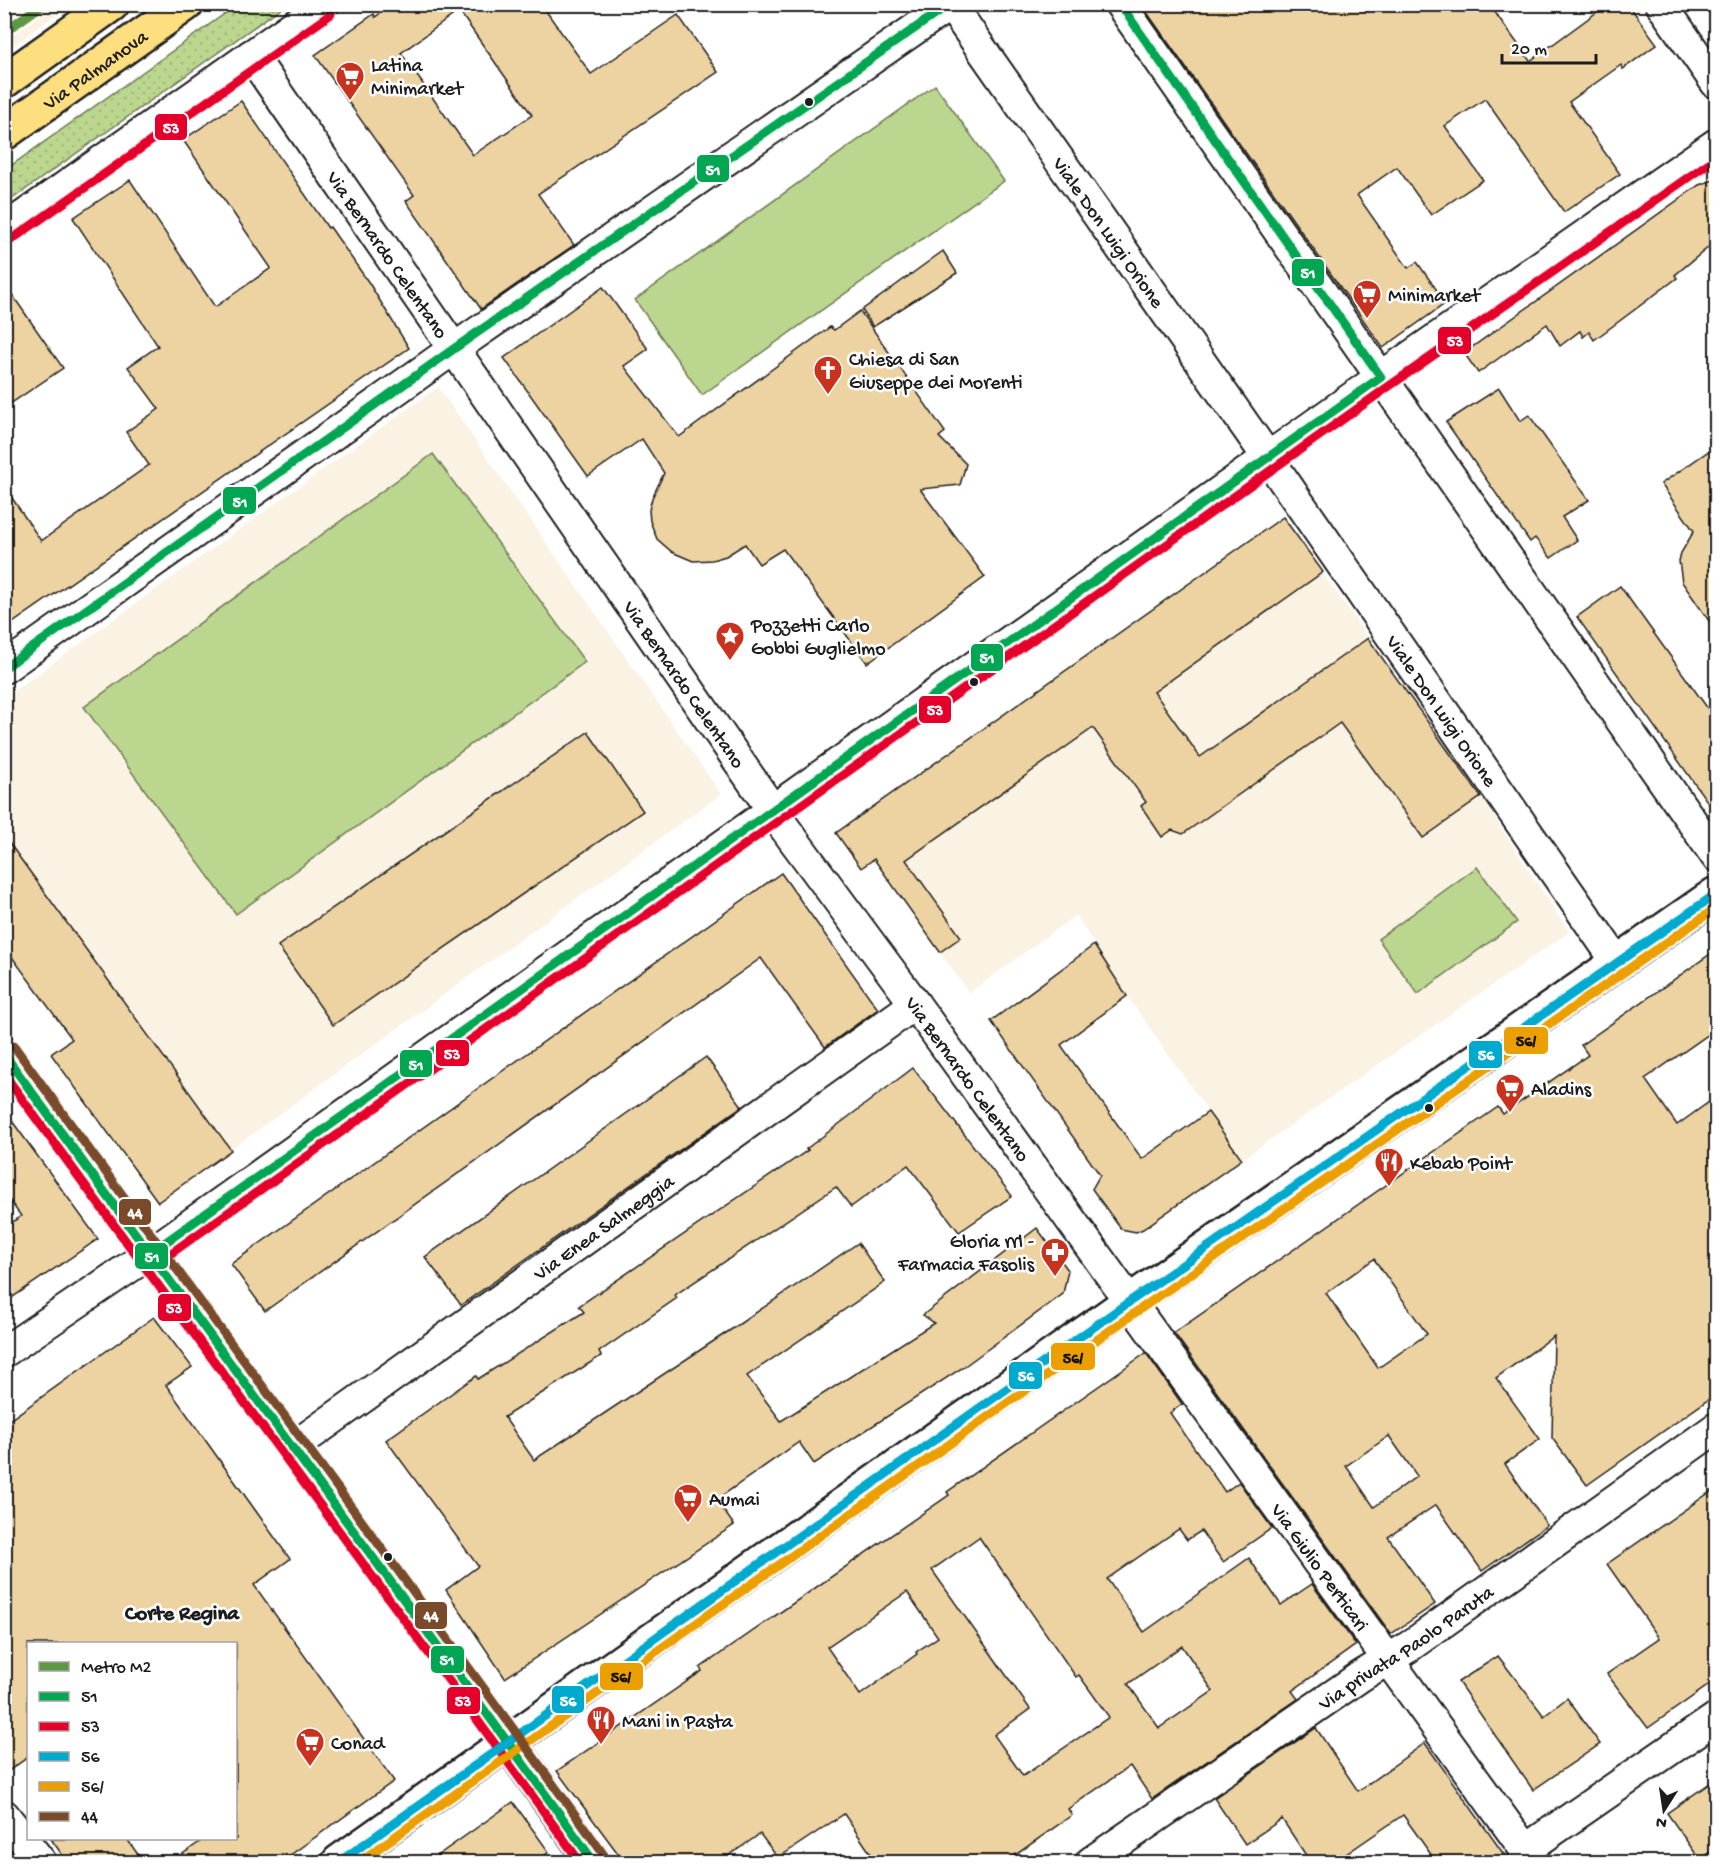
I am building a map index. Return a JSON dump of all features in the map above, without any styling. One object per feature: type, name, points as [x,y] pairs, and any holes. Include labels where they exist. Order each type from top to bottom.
[{"type":"highway","points":[[4,81],[112,4]]},
{"type":"highway","name":"Via Palmanova","points":[[4,133],[186,4]]},
{"type":"street","points":[[4,230],[324,4]]},
{"type":"street","points":[[1120,4],[1716,856]]},
{"type":"street","points":[[1661,4],[1716,83]]},
{"type":"street","points":[[4,668],[455,348],[951,5]]},
{"type":"street","name":"Viale Don Luigi Orione","points":[[951,5],[1617,962]]},
{"type":"street","name":"Via Bernardo Celentano","points":[[252,55],[772,809],[1129,1302]]},
{"type":"street","points":[[4,1352],[149,1254],[1381,377],[1716,144]]},
{"type":"street","points":[[339,1863],[1129,1302],[1716,894]]},
{"type":"street","name":"Via Enea Salmeggia","points":[[292,1448],[915,1004]]},
{"type":"street","points":[[4,1053],[594,1863]]},
{"type":"street","name":"Via Giulio Perticari","points":[[1129,1302],[1529,1856]]},
{"type":"street","name":"Via privata Paolo Paruta","points":[[1091,1863],[1361,1676],[1388,1660],[1716,1428]]},
{"type":"street","points":[[1529,1856],[1716,1718]]},
{"type":"street","points":[[4,1815],[41,1863]]},
{"type":"shaded area","points":[[5,4],[70,4],[70,5],[5,51]]},
{"type":"shaded area","points":[[438,387],[721,794],[158,1202],[51,1054],[71,1039],[5,946],[4,698]]},
{"type":"shaded area","points":[[1283,517],[1481,797],[1569,932],[1242,1159],[1127,996],[1076,915],[969,993],[875,860],[861,868],[836,833]]},
{"type":"green space","points":[[237,5],[285,5],[5,204],[5,170]]},
{"type":"green space","points":[[935,85],[1004,181],[702,395],[635,300]]},
{"type":"green space","points":[[433,454],[585,662],[236,914],[84,707]]},
{"type":"green space","points":[[1477,867],[1517,922],[1418,994],[1378,939]]},
{"type":"building","points":[[393,4],[541,4],[591,74],[678,15],[718,72],[538,194],[574,245],[481,309],[406,201],[414,195],[315,55],[374,14],[375,17]],"holes":[[[459,11],[532,115],[473,155],[401,53]]]},
{"type":"building","points":[[1141,4],[1489,4],[1530,61],[1608,4],[1628,4],[1657,44],[1623,69],[1621,65],[1569,102],[1620,174],[1564,212],[1485,99],[1445,126],[1483,180],[1431,215],[1397,167],[1357,195],[1408,268],[1417,262],[1446,303],[1383,348]]},
{"type":"building","points":[[241,101],[328,228],[330,227],[369,283],[409,348],[4,629],[4,486],[41,541],[149,465],[126,432],[159,409],[128,367],[158,346],[73,218],[130,180],[215,307],[271,268],[183,140]]},
{"type":"building","points":[[1716,179],[1716,214],[1710,246],[1675,275],[1677,278],[1594,340],[1589,332],[1583,337],[1580,331],[1560,346],[1547,324],[1478,373],[1464,353],[1699,185]]},
{"type":"building","points":[[943,251],[957,273],[873,327],[862,310]]},
{"type":"building","points":[[4,283],[63,368],[4,408]]},
{"type":"building","points":[[603,287],[648,349],[624,366],[679,437],[830,327],[834,330],[860,311],[945,432],[939,437],[966,464],[960,485],[920,489],[985,577],[867,663],[783,549],[759,564],[745,544],[726,556],[712,560],[693,561],[672,552],[657,539],[650,521],[649,510],[652,498],[664,473],[642,439],[588,476],[504,358]]},
{"type":"building","points":[[1499,388],[1520,421],[1529,415],[1589,500],[1562,517],[1577,540],[1551,558],[1535,538],[1530,542],[1446,422]]},
{"type":"building","points":[[1716,446],[1716,631],[1682,582],[1679,561],[1694,531],[1661,484]]},
{"type":"building","points":[[1283,517],[1323,572],[1154,692],[1200,757],[1368,638],[1481,797],[1423,838],[1340,723],[1183,834],[1172,830],[1162,837],[1141,806],[1146,802],[1093,728],[906,860],[961,937],[940,952],[874,859],[861,868],[836,833]]},
{"type":"building","points":[[1620,586],[1716,720],[1716,814],[1577,617]]},
{"type":"building","points":[[588,732],[643,811],[333,1025],[278,946]]},
{"type":"building","points":[[4,836],[231,1150],[158,1202],[51,1054],[72,1039],[4,946]]},
{"type":"building","points":[[781,873],[878,1009],[825,1047],[761,958],[265,1311],[231,1264]]},
{"type":"building","points":[[1094,945],[1127,996],[1061,1045],[1142,1159],[1208,1112],[1242,1159],[1136,1232],[1121,1229],[1092,1189],[1100,1175],[991,1021]]},
{"type":"building","points":[[1716,950],[1716,1029],[1645,1079],[1677,1125],[1716,1097],[1716,1394],[1587,1485],[1552,1438],[1554,1336],[1496,1378],[1540,1439],[1505,1464],[1547,1525],[1482,1571],[1436,1505],[1388,1537],[1435,1604],[1391,1634],[1174,1333],[1498,1107],[1503,1114],[1588,1055],[1581,1045]],"holes":[[[1374,1259],[1427,1334],[1378,1368],[1326,1293]],[[1389,1436],[1417,1476],[1374,1507],[1346,1466]]]},
{"type":"building","points":[[706,1057],[742,1106],[461,1305],[425,1257]]},
{"type":"building","points":[[913,1068],[1012,1196],[959,1232],[908,1165],[851,1207],[836,1187],[675,1295],[677,1298],[599,1352],[601,1356],[504,1417],[534,1460],[858,1243],[885,1282],[747,1376],[781,1421],[934,1323],[923,1315],[1037,1228],[1068,1270],[1063,1294],[962,1368],[814,1464],[799,1442],[716,1500],[734,1525],[505,1678],[446,1590],[478,1566],[386,1440],[476,1376],[478,1379],[584,1312],[579,1306],[808,1150],[806,1149]]},
{"type":"building","points":[[4,1110],[98,1239],[4,1303],[4,1228],[21,1216],[4,1193]]},
{"type":"building","points":[[154,1317],[192,1367],[166,1385],[290,1559],[254,1585],[394,1781],[279,1863],[170,1863],[203,1840],[237,1840],[237,1642],[27,1642],[27,1758],[4,1774],[4,1424]]},
{"type":"building","points":[[1146,1353],[1182,1404],[1170,1413],[1225,1492],[1239,1482],[1272,1528],[1223,1562],[1201,1531],[1187,1540],[1179,1529],[1107,1579],[1144,1632],[1249,1558],[1281,1605],[1312,1584],[1356,1645],[1292,1691],[1298,1699],[1152,1799],[1130,1766],[1068,1809],[1072,1815],[1004,1863],[877,1863],[844,1814],[778,1858],[760,1834],[718,1863],[625,1863],[557,1771],[702,1671],[700,1668],[949,1495],[947,1492]],"holes":[[[979,1537],[1076,1677],[1079,1675],[1109,1717],[1023,1776],[994,1735],[1030,1709],[932,1570]],[[907,1592],[938,1637],[860,1695],[827,1647]],[[1182,1646],[1213,1691],[1159,1728],[1128,1684]]]},
{"type":"building","points":[[1716,1488],[1716,1680],[1648,1728],[1607,1674],[1659,1638],[1607,1564]]},
{"type":"building","points":[[1498,1656],[1544,1716],[1567,1698],[1600,1744],[1533,1790],[1458,1682]]},
{"type":"building","points":[[1316,1728],[1358,1791],[1425,1743],[1510,1863],[1437,1863],[1403,1815],[1333,1863],[1311,1863],[1282,1819],[1245,1844],[1214,1798]]},
{"type":"building","points":[[1716,1779],[1716,1848],[1700,1860],[1667,1813]]},
{"type":"building","points":[[513,1802],[549,1852],[535,1863],[427,1863]]},
{"type":"building","points":[[52,1840],[128,1840],[144,1863],[68,1863]]},
{"type":"metro line","name":"M2","points":[[4,32],[43,4]]},
{"type":"transit line","name":"51","points":[[4,668],[455,348],[950,4]]},
{"type":"transit line","name":"51","points":[[149,1254],[1381,377],[1120,4]]},
{"type":"transit line","name":"53","points":[[11,240],[331,14]]},
{"type":"transit line","name":"53","points":[[156,1264],[1388,387],[1716,158]]},
{"type":"transit line","name":"56","points":[[339,1862],[1129,1302],[1716,894]]},
{"type":"transit line","name":"56/","points":[[359,1862],[1136,1312],[1716,908]]},
{"type":"transit line","name":"44","points":[[14,1046],[604,1855]]},
{"type":"transit line","name":"51","points":[[4,1054],[448,1659],[594,1862]]},
{"type":"transit line","name":"53","points":[[4,1074],[580,1862]]},
{"type":"place","name":"Latina Minimarket","points":[[350,102]]},
{"type":"place","name":"Minimarket","points":[[1367,320]]},
{"type":"place","name":"Chiesa di San Giuseppe dei Morenti","points":[[828,396]]},
{"type":"place","name":"Pozzetti Carlo Gobbi Guglielmo","points":[[730,662]]},
{"type":"place","name":"Aladins","points":[[1510,1114]]},
{"type":"place","name":"Kebab Point","points":[[1389,1188]]},
{"type":"place","name":"Gloria rrl - Farmacia Fasolis","points":[[1055,1278]]},
{"type":"place","name":"Aumai","points":[[688,1524]]},
{"type":"place","name":"Mani in Pasta","points":[[601,1746]]},
{"type":"place","name":"Conad","points":[[310,1768]]},
{"type":"district","name":"Corte Regina","points":[[182,1612]]}]
